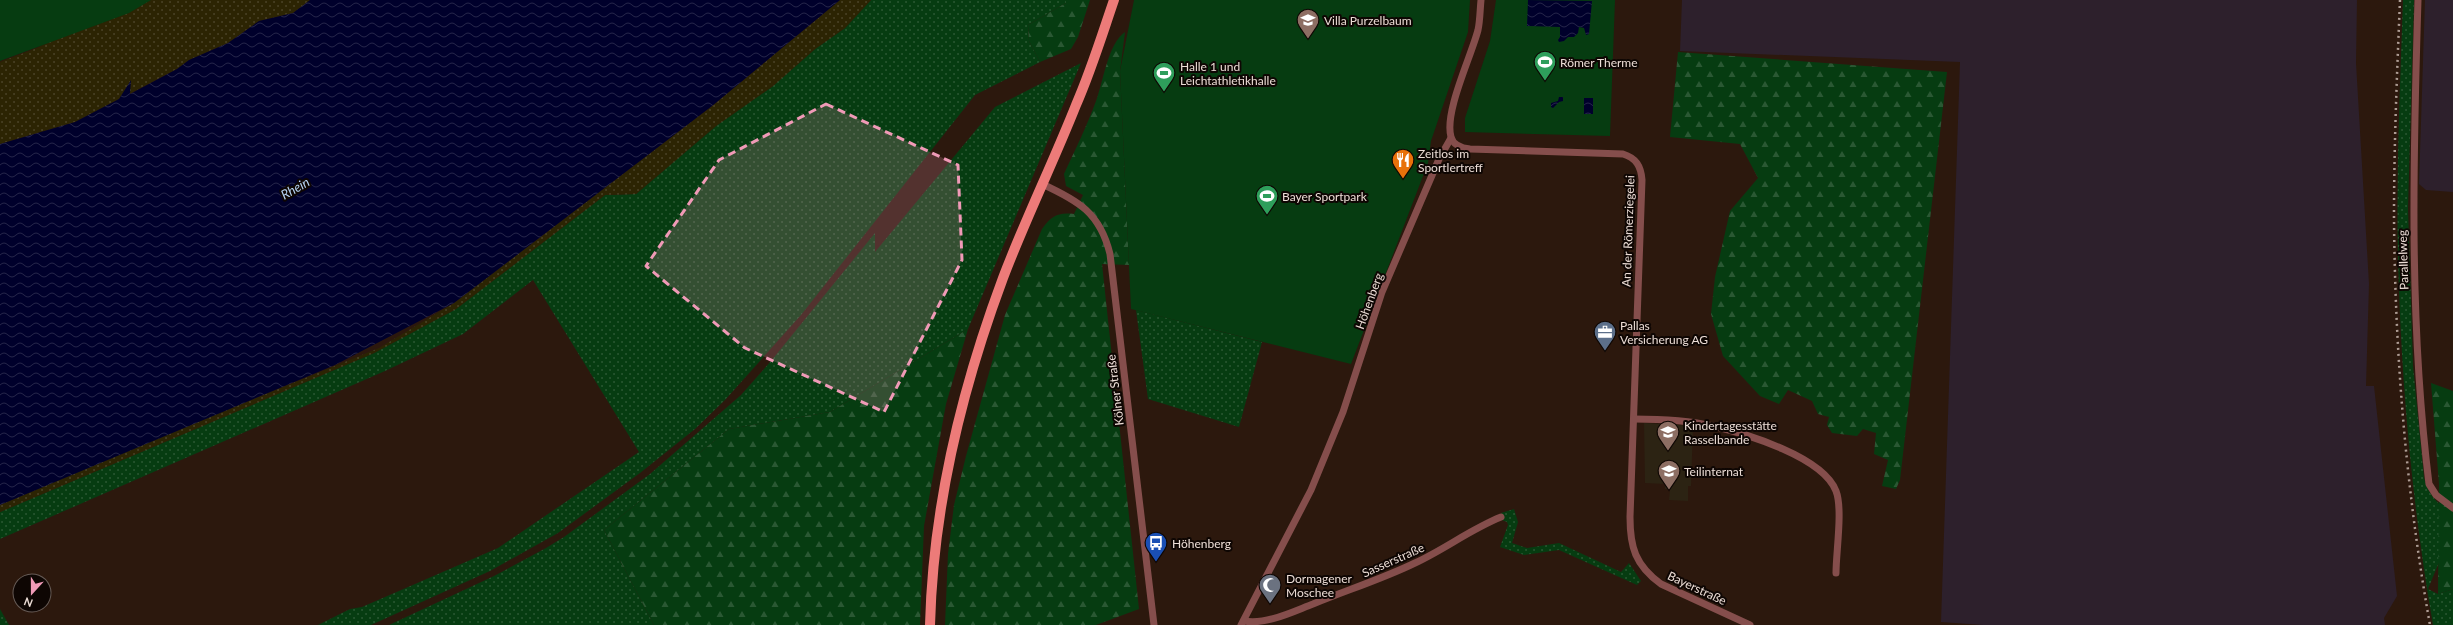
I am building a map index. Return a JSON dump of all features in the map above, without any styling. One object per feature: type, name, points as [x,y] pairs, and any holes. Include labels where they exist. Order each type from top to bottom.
[{"type":"main road","points":[[930,625],[939,524],[946,482],[968,387],[1004,278],[1042,184],[1077,105],[1114,0]]},
{"type":"street","points":[[1451,138],[1450,124],[1452,109],[1478,29],[1481,0]]},
{"type":"street","name":"Parallelweg","points":[[2418,0],[2412,208],[2417,366],[2430,484],[2436,495],[2453,508]]},
{"type":"street","name":"An der Römerziegelei","points":[[1451,138],[1457,145],[1470,150],[1623,154],[1637,162],[1641,170],[1642,180],[1630,536],[1632,547],[1640,564]]},
{"type":"street","name":"Höhenberg","points":[[1243,623],[1311,490],[1343,412],[1382,292],[1439,159],[1451,138]]},
{"type":"street","name":"Kölner Straße","points":[[1042,184],[1079,203],[1091,213],[1099,222],[1107,242],[1154,625]]},
{"type":"street","points":[[1634,419],[1712,426],[1789,452],[1807,460],[1824,472],[1832,481],[1837,493],[1839,506],[1836,573]]},
{"type":"street","name":"Sasserstraße","points":[[1243,623],[1254,625],[1268,621],[1347,592],[1416,562],[1501,516]]},
{"type":"street","name":"Bayerstraße","points":[[1640,564],[1648,575],[1661,584],[1750,625]]},
{"type":"highlighted area","points":[[826,104],[958,165],[962,260],[884,412],[745,348],[646,266],[719,160]]},
{"type":"shaded area","points":[[1682,0],[2357,0],[2356,63],[2369,284],[2366,386],[2374,386],[2397,596],[2384,618],[2385,625],[1983,625],[1941,622],[1960,62],[1680,51]]},
{"type":"shaded area","points":[[2425,0],[2453,0],[2453,192],[2426,190],[2419,184]]},
{"type":"shaded area","name":"Kindertagesstätte Rasselbande","points":[[1644,423],[1693,426],[1691,486],[1688,486],[1688,501],[1669,500],[1670,490],[1665,489],[1665,484],[1645,483]]},
{"type":"green space","points":[[0,0],[151,0],[129,13],[0,61]]},
{"type":"green space","points":[[871,0],[1066,0],[1066,3],[1028,25],[1029,41],[1040,62],[975,95],[801,315],[725,400],[695,429],[640,473],[558,533],[490,571],[371,625],[318,625],[350,609],[362,607],[498,548],[639,452],[533,280],[463,334],[385,371],[0,539],[0,512],[374,353],[456,309],[605,195],[636,194],[716,126],[773,86],[815,49],[845,28]]},
{"type":"green space","points":[[1066,0],[1090,0],[1078,37],[1071,49],[1040,62],[1029,41],[1028,25],[1066,3]]},
{"type":"green space","name":"Bayer Sportpark","points":[[1134,0],[1470,0],[1468,32],[1431,141],[1428,163],[1351,364],[1131,309],[1120,71]]},
{"type":"green space","name":"Römer Therme","points":[[1496,0],[1615,0],[1610,136],[1465,132],[1465,118],[1490,41]]},
{"type":"green space","points":[[2403,0],[2414,0],[2408,208],[2413,366],[2424,478],[2431,495],[2453,515],[2440,560],[2428,589],[2438,594],[2453,589],[2453,625],[2433,625],[2413,488],[2405,396],[2398,258],[2399,129]]},
{"type":"green space","points":[[1125,32],[1120,71],[1129,265],[1102,264],[1139,609],[1096,625],[945,625],[948,554],[954,505],[1005,315],[1042,229],[1052,218],[1059,214],[1074,214],[1083,195],[1066,186],[1064,174],[1081,138],[1099,93],[1110,54],[1119,37]]},
{"type":"green space","points":[[1678,52],[1947,72],[1900,480],[1896,489],[1882,486],[1888,460],[1874,454],[1876,433],[1863,429],[1857,436],[1832,433],[1827,425],[1829,417],[1818,414],[1812,401],[1788,390],[1779,404],[1760,396],[1723,356],[1711,314],[1715,277],[1730,211],[1758,178],[1740,144],[1670,137]]},
{"type":"green space","points":[[1081,63],[968,329],[830,412],[729,429],[604,530],[654,625],[389,625],[494,576],[546,548],[564,537],[650,474],[741,395],[771,361],[875,233],[875,252],[995,107]]},
{"type":"green space","points":[[1136,310],[1262,342],[1239,427],[1148,399]]},
{"type":"green space","points":[[968,329],[946,404],[924,526],[920,625],[654,625],[604,530],[729,429],[830,412]]},
{"type":"green space","points":[[2431,383],[2453,391],[2453,589],[2438,594],[2439,484]]},
{"type":"green space","points":[[1514,509],[1518,522],[1512,543],[1527,548],[1559,543],[1621,572],[1629,563],[1641,581],[1637,585],[1559,550],[1524,555],[1500,547],[1508,525],[1507,522],[1502,520],[1501,513]]},
{"type":"green space","points":[[0,609],[9,625],[0,625]]},
{"type":"sand","points":[[130,0],[310,0],[293,13],[259,21],[228,43],[189,60],[177,69],[129,94],[131,81],[119,99],[75,122],[0,144],[0,62],[37,48]]},
{"type":"sand","points":[[840,0],[871,0],[845,28],[815,49],[773,86],[716,126],[636,194],[605,195],[456,309],[374,353],[0,512],[0,505],[145,443],[379,348],[454,303],[712,106]]},
{"type":"water","name":"Rhein","points":[[310,0],[840,0],[712,106],[454,303],[335,365],[0,505],[0,144],[75,122],[119,99],[131,80],[130,94],[177,69],[189,60],[228,43],[259,21],[293,13]]},
{"type":"water","points":[[1528,0],[1592,1],[1589,34],[1586,35],[1584,28],[1579,27],[1578,33],[1574,37],[1568,37],[1564,41],[1559,42],[1560,27],[1527,26]]},
{"type":"water","points":[[1559,97],[1563,97],[1563,101],[1559,102],[1553,108],[1551,107],[1551,103],[1558,101]]},
{"type":"water","points":[[1584,98],[1593,98],[1593,114],[1584,114]]},
{"type":"railway","points":[[2400,0],[2394,190],[2397,320],[2403,422],[2408,473],[2414,524],[2430,625]]},
{"type":"place","name":"Villa Purzelbaum","points":[[1308,40]]},
{"type":"place","name":"Römer Therme","points":[[1545,82]]},
{"type":"place","name":"Halle 1 und Leichtathletikhalle","points":[[1164,92]]},
{"type":"place","name":"Zeitlos im Sportlertreff","points":[[1403,180]]},
{"type":"place","name":"Bayer Sportpark","points":[[1267,216]]},
{"type":"place","name":"Pallas Versicherung AG","points":[[1605,352]]},
{"type":"place","name":"Kindertagesstätte Rasselbande","points":[[1668,452]]},
{"type":"place","name":"Teilinternat","points":[[1669,490]]},
{"type":"place","name":"Höhenberg","points":[[1156,562]]},
{"type":"place","name":"Dormagener Moschee","points":[[1270,604]]}]
